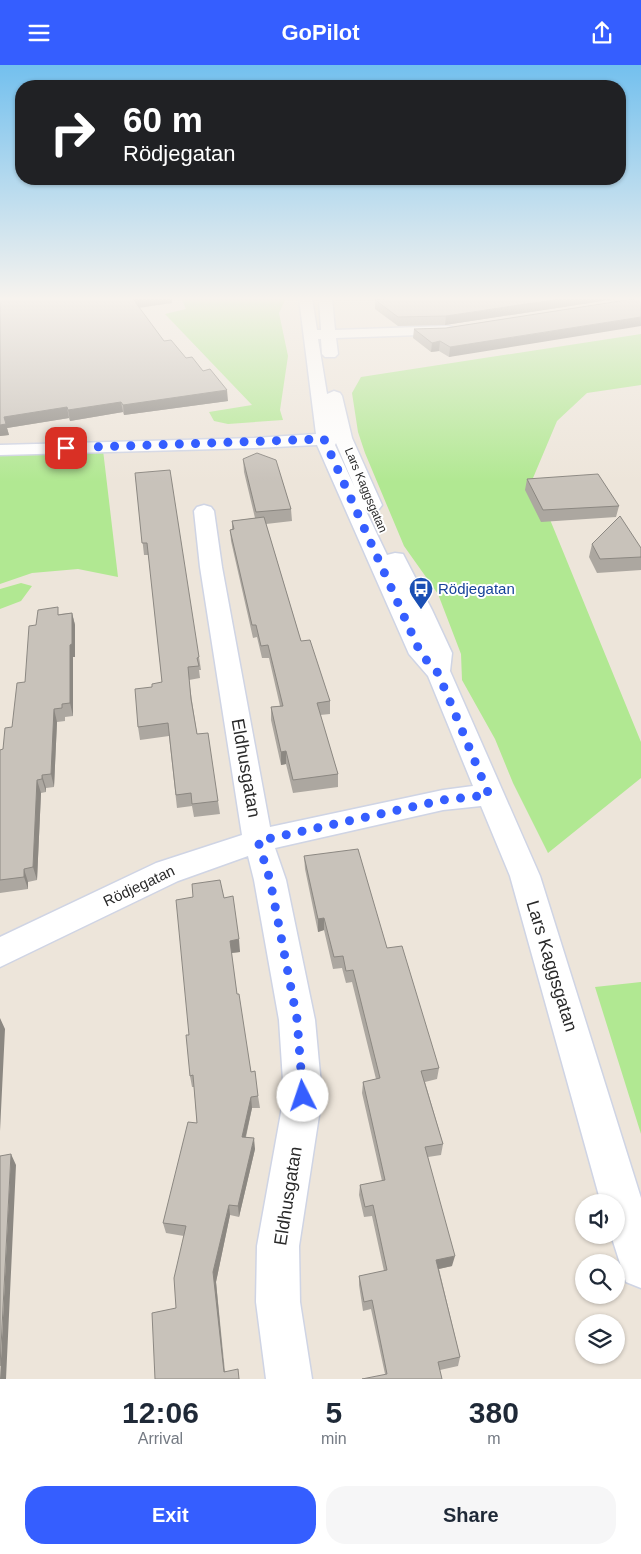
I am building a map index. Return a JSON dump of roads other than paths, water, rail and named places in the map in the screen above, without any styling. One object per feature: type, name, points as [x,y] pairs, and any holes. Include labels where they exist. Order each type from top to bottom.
[{"type":"street","name":"Lars Kaggsgatan","points":[[321,359],[324,439],[414,640],[421,654],[438,673],[528,886],[641,1267]]},
{"type":"street","name":"Lars Kaggsgatan","points":[[326,359],[343,437],[393,553],[422,610],[440,653],[438,673]]},
{"type":"street","points":[[0,450],[244,443],[343,437]]},
{"type":"street","name":"Eldhusgatan","points":[[204,511],[211,567],[258,841],[270,880],[297,1019],[303,1096],[278,1246],[278,1302],[289,1379]]},
{"type":"street","name":"Rödjegatan","points":[[0,953],[167,872],[258,841],[443,800],[489,795]]},
{"type":"place","name":"Rödjegatan","points":[[421,610]]}]
